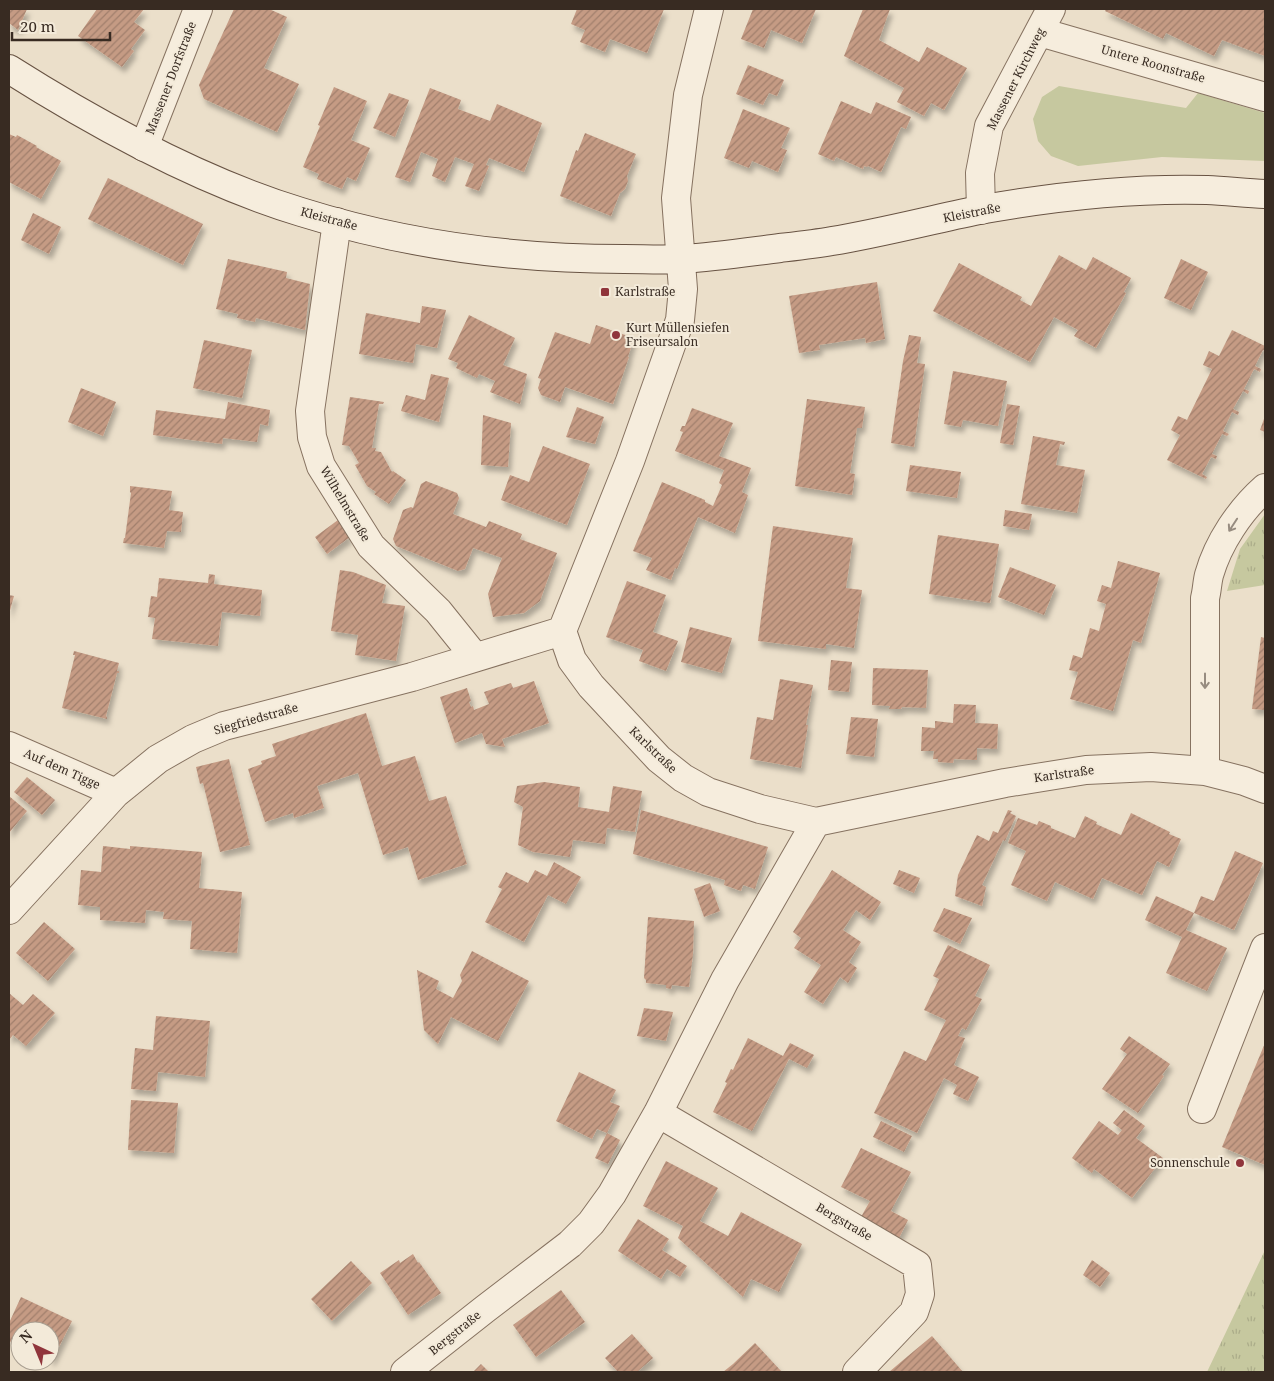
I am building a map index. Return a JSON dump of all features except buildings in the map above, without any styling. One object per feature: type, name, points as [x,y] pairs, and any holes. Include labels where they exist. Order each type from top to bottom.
[{"type":"street","name":"Massener Dorfstraße","points":[[144,146],[198,9]]},
{"type":"street","points":[[562,631],[630,461],[680,320],[683,289],[676,198],[688,95],[709,9]]},
{"type":"street","name":"Untere Roonstraße","points":[[1046,20],[1265,97]]},
{"type":"street","name":"Massener Kirchweg","points":[[981,210],[980,173],[990,126],[1046,20]]},
{"type":"street","name":"Kleistraße","points":[[9,69],[56,99],[144,146],[218,182],[299,212],[337,222],[419,242],[484,251],[565,258],[680,259],[832,241],[981,210],[1056,198],[1136,191],[1204,190],[1265,194]]},
{"type":"street","name":"Wilhelmstraße","points":[[337,222],[310,411],[312,437],[320,466],[371,546],[438,611],[475,657]]},
{"type":"street","points":[[1204,771],[1205,598],[1210,574],[1224,538],[1239,516],[1265,488]]},
{"type":"street","name":"Siegfriedstraße","points":[[9,910],[116,793],[158,759],[193,739],[224,726],[412,676],[562,631]]},
{"type":"street","name":"Karlstraße","points":[[562,631],[572,660],[591,686],[659,759],[682,778],[708,792],[760,809],[816,822],[1005,783],[1086,770],[1151,767],[1204,771],[1265,788]]},
{"type":"street","name":"Auf dem Tigge","points":[[9,746],[116,793]]},
{"type":"street","name":"Bergstraße","points":[[406,1372],[570,1244],[592,1223],[612,1194],[658,1113],[725,980],[816,822]]},
{"type":"street","points":[[1202,1109],[1265,948]]},
{"type":"street","name":"Bergstraße","points":[[658,1113],[916,1265],[920,1294],[914,1312],[857,1372]]},
{"type":"green space","points":[[1059,86],[1186,108],[1198,93],[1265,113],[1265,161],[1162,157],[1078,166],[1051,156],[1038,141],[1033,119],[1042,97]]},
{"type":"green space","points":[[1265,514],[1265,585],[1227,591],[1240,549]]},
{"type":"green space","points":[[1265,1250],[1265,1372],[1207,1372]]},
{"type":"place","name":"Karlstraße","points":[[605,292]]},
{"type":"place","name":"Kurt Müllensiefen Friseursalon","points":[[616,335]]},
{"type":"place","name":"Sonnenschule","points":[[1240,1163]]}]
